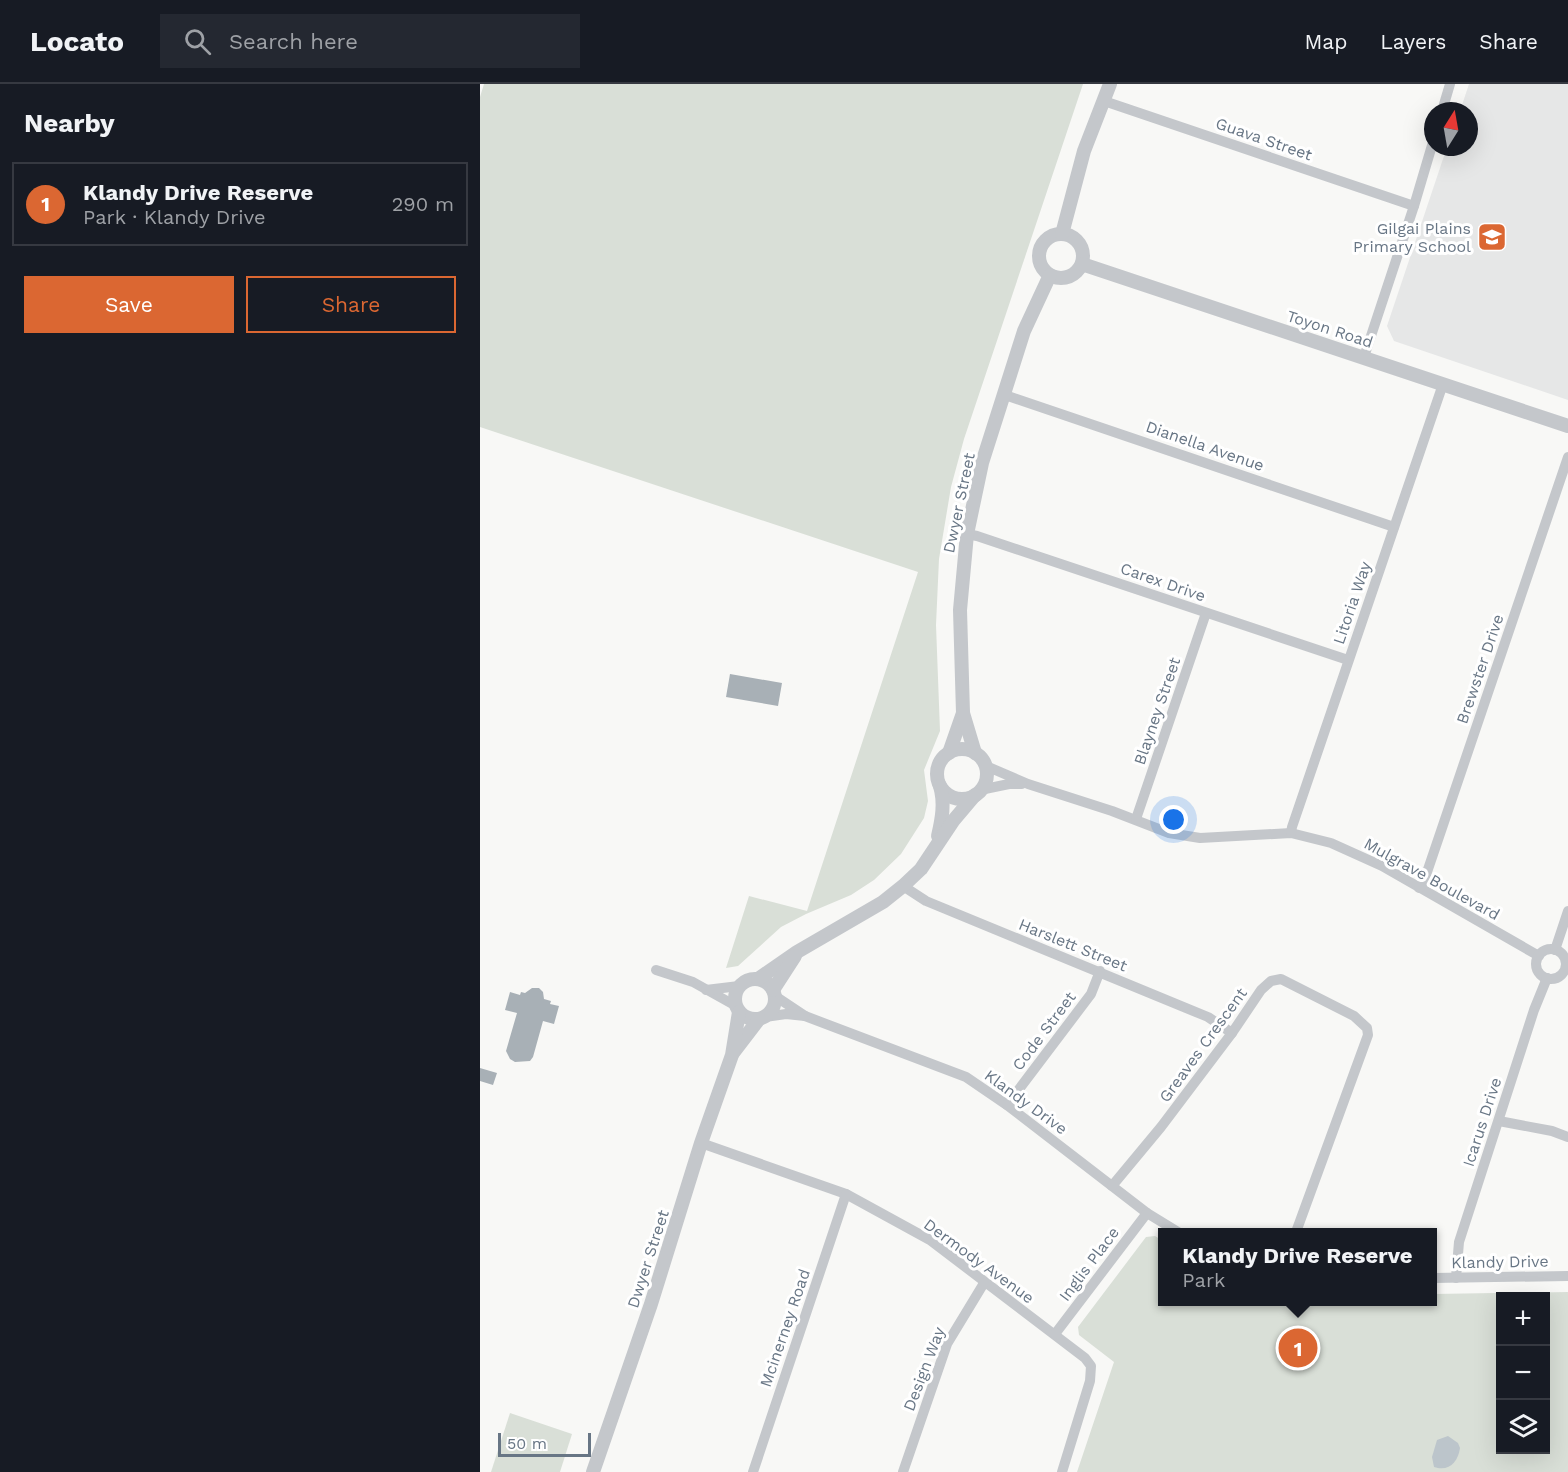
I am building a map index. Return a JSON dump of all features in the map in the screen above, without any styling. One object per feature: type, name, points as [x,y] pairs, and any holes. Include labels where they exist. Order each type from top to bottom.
[{"type":"street","points":[[1062,234],[1084,152],[1110,84]]},
{"type":"street","points":[[1445,102],[1450,84]]},
{"type":"street","name":"Guava Street","points":[[1104,101],[1414,206]]},
{"type":"street","points":[[1364,357],[1429,156]]},
{"type":"street","points":[[1062,234],[1076,239],[1083,253],[1082,264],[1071,276],[1064,278],[1050,275],[1042,267],[1039,252],[1044,242],[1050,237],[1062,234]]},
{"type":"street","name":"Toyon Road","points":[[1082,264],[1568,426]]},
{"type":"street","name":"Dwyer Street","points":[[975,753],[963,713],[960,610],[967,534],[982,463],[1024,331],[1050,275]]},
{"type":"street","name":"Litoria Way","points":[[1291,834],[1443,384]]},
{"type":"street","name":"Dianella Avenue","points":[[1005,395],[1394,527]]},
{"type":"street","name":"Brewster Drive","points":[[1419,888],[1427,873],[1568,457]]},
{"type":"street","name":"Carex Drive","points":[[967,534],[1348,660]]},
{"type":"street","name":"Blayney Street","points":[[1136,819],[1206,613]]},
{"type":"street","name":"Dwyer Street","points":[[949,753],[963,713]]},
{"type":"street","points":[[758,980],[798,952],[883,902],[921,869],[953,821],[978,793],[986,779],[986,766],[975,753],[962,749],[949,753],[939,765],[937,776],[944,798],[943,816],[936,845]]},
{"type":"street","name":"Mulgrave Boulevard","points":[[986,766],[1028,784],[1136,819],[1169,833],[1200,838],[1291,834],[1331,843],[1355,852],[1539,956]]},
{"type":"street","name":"Mulgrave Boulevard","points":[[978,793],[1009,783],[1028,784]]},
{"type":"street","points":[[940,786],[956,798],[978,793]]},
{"type":"street","name":"Harslett Street","points":[[903,886],[926,901],[1208,1017],[1232,1033]]},
{"type":"street","points":[[1555,950],[1568,912]]},
{"type":"street","points":[[1546,950],[1555,950],[1565,958],[1566,971],[1557,978],[1547,978],[1537,969],[1539,956],[1546,950]]},
{"type":"street","points":[[656,970],[693,982],[748,1018],[762,1018],[773,1008],[774,993],[798,952]]},
{"type":"street","name":"Code Street","points":[[1007,1105],[1091,994],[1100,971]]},
{"type":"street","name":"Icarus Drive","points":[[1456,1278],[1459,1242],[1534,1010],[1547,978]]},
{"type":"street","name":"Greaves Crescent","points":[[1112,1186],[1161,1127],[1232,1033],[1261,990],[1271,981],[1281,979],[1354,1016],[1367,1028],[1368,1035],[1298,1228]]},
{"type":"street","points":[[705,991],[739,986],[748,980],[758,980],[767,983],[774,993]]},
{"type":"street","points":[[737,1009],[735,996],[739,986]]},
{"type":"street","name":"Klandy Drive","points":[[774,993],[805,1016]]},
{"type":"street","name":"Dwyer Street","points":[[593,1472],[651,1304],[701,1143],[732,1055],[737,1009]]},
{"type":"street","name":"Klandy Drive","points":[[762,1018],[786,1014],[805,1016],[966,1077],[1007,1105],[1147,1213],[1170,1228]]},
{"type":"street","name":"Dwyer Street","points":[[732,1055],[762,1018]]},
{"type":"street","points":[[1498,1121],[1552,1131],[1568,1137]]},
{"type":"street","name":"Dermody Avenue","points":[[701,1143],[846,1194],[930,1240],[1089,1361],[1092,1371],[1062,1472]]},
{"type":"street","name":"Mcinerney Road","points":[[753,1472],[846,1194]]},
{"type":"street","name":"Inglis Place","points":[[1055,1334],[1147,1213]]},
{"type":"street","name":"Klandy Drive","points":[[1437,1278],[1568,1276]]},
{"type":"street","name":"Design Way","points":[[903,1472],[947,1344],[984,1283]]},
{"type":"shaded area","points":[[484,84],[1083,84],[964,439],[951,487],[939,559],[936,625],[940,731],[924,770],[928,801],[924,818],[901,854],[874,880],[851,895],[781,927],[738,966],[726,968],[749,896],[807,911],[918,572],[480,427],[480,97]]},
{"type":"shaded area","name":"Gilgai Plains Primary School","points":[[1469,84],[1568,84],[1568,400],[1394,341],[1387,326],[1444,156],[1478,156],[1478,102],[1463,102]]},
{"type":"shaded area","points":[[1155,1236],[1158,1238],[1158,1306],[1437,1306],[1437,1294],[1496,1293],[1496,1454],[1550,1454],[1550,1292],[1568,1292],[1568,1472],[1077,1472],[1114,1362],[1079,1335],[1078,1327],[1146,1237]]},
{"type":"shaded area","points":[[510,1413],[572,1434],[560,1472],[491,1472]]},
{"type":"shaded area","points":[[1448,1436],[1458,1443],[1460,1448],[1457,1458],[1448,1467],[1434,1467],[1432,1457],[1437,1440]]},
{"type":"building","points":[[730,674],[782,683],[778,706],[726,697]]},
{"type":"building","points":[[532,988],[539,988],[543,992],[544,999],[551,1001],[550,1004],[559,1006],[554,1024],[543,1021],[530,1061],[515,1062],[510,1059],[506,1051],[517,1013],[505,1010],[510,992],[520,995],[521,992],[525,993]]},
{"type":"building","points":[[480,1068],[497,1073],[493,1085],[480,1081]]},
{"type":"place","name":"Gilgai Plains Primary School","points":[[1492,237]]},
{"type":"place","name":"Klandy Drive Reserve","points":[[1298,1348]]}]
